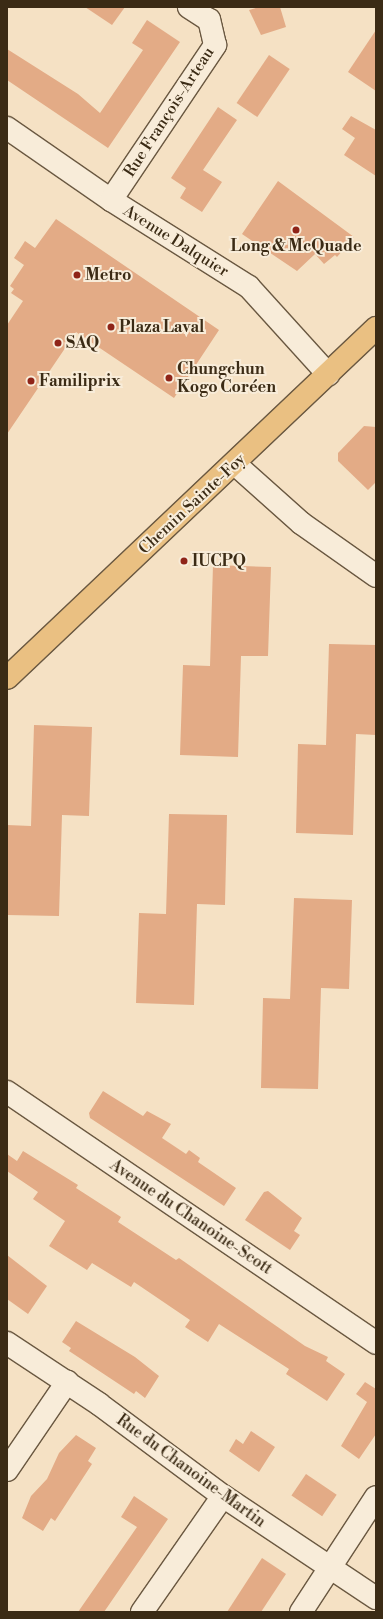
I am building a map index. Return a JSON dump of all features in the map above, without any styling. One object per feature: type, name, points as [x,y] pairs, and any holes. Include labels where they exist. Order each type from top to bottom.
[{"type":"main road","name":"Chemin Sainte-Foy","points":[[7,678],[235,464],[376,328]]},
{"type":"street","name":"Rue François-Arteau","points":[[111,200],[215,45],[209,20],[190,7]]},
{"type":"street","name":"Avenue Dalquier","points":[[7,128],[111,200],[249,287],[328,374]]},
{"type":"street","points":[[235,464],[301,523],[376,576]]},
{"type":"street","name":"Avenue du Chanoine-Scott","points":[[7,1092],[376,1343]]},
{"type":"street","name":"Rue du Chanoine-Martin","points":[[7,1343],[67,1382],[223,1496],[329,1570],[376,1598]]},
{"type":"street","points":[[7,1470],[67,1382]]},
{"type":"street","points":[[142,1612],[223,1496]]},
{"type":"street","points":[[301,1612],[376,1497]]},
{"type":"building","points":[[85,7],[125,7],[112,25]]},
{"type":"building","points":[[259,7],[280,7],[286,27],[261,35],[249,10]]},
{"type":"building","points":[[147,20],[180,42],[108,148],[7,80],[7,49],[78,94],[100,113],[143,50],[132,43]]},
{"type":"building","points":[[376,30],[376,91],[348,72]]},
{"type":"building","points":[[269,55],[290,69],[257,117],[237,103]]},
{"type":"building","points":[[218,107],[237,120],[203,170],[222,182],[202,212],[180,198],[186,188],[171,178]]},
{"type":"building","points":[[351,116],[376,130],[376,176],[344,155],[355,138],[342,129]]},
{"type":"building","name":"Long & McQuade","points":[[278,181],[354,237],[337,257],[335,255],[324,264],[315,254],[297,271],[242,234]]},
{"type":"building","name":"Plaza Laval","points":[[56,219],[219,330],[174,398],[76,332],[7,434],[7,325],[23,301],[11,293],[14,289],[10,286],[24,265],[14,258],[25,241],[35,248]]},
{"type":"building","points":[[364,426],[376,427],[376,482],[368,490],[338,461],[338,453]]},
{"type":"building","points":[[213,565],[271,567],[268,656],[241,656],[238,757],[180,755],[183,665],[210,666]]},
{"type":"building","points":[[329,644],[376,645],[376,735],[356,734],[353,835],[296,833],[298,744],[326,745]]},
{"type":"building","points":[[34,725],[92,727],[89,816],[62,815],[59,916],[7,915],[7,825],[31,826]]},
{"type":"building","points":[[169,814],[227,815],[225,905],[197,904],[194,1005],[136,1003],[139,913],[166,914]]},
{"type":"building","points":[[294,898],[352,900],[349,989],[321,988],[318,1089],[261,1088],[263,998],[290,999]]},
{"type":"building","points":[[103,1091],[143,1116],[147,1111],[171,1124],[162,1138],[186,1154],[189,1150],[200,1158],[198,1162],[236,1188],[224,1206],[90,1118],[89,1113]]},
{"type":"building","points":[[23,1151],[78,1185],[76,1188],[121,1217],[118,1222],[176,1260],[179,1258],[305,1346],[328,1357],[326,1361],[345,1374],[327,1401],[286,1374],[289,1369],[219,1324],[208,1342],[185,1327],[190,1320],[134,1282],[131,1287],[92,1263],[87,1270],[49,1246],[65,1221],[33,1199],[38,1192],[7,1171],[7,1154],[17,1161]]},
{"type":"building","points":[[268,1191],[302,1218],[294,1231],[300,1235],[290,1250],[245,1220],[264,1192]]},
{"type":"building","points":[[7,1255],[47,1286],[28,1314],[7,1299]]},
{"type":"building","points":[[76,1321],[135,1357],[159,1376],[145,1398],[136,1391],[134,1394],[69,1351],[71,1348],[62,1342]]},
{"type":"building","points":[[365,1382],[376,1389],[376,1434],[359,1459],[341,1446],[367,1402],[356,1394]]},
{"type":"building","points":[[251,1431],[275,1447],[259,1472],[229,1451],[236,1439],[243,1444]]},
{"type":"building","points":[[76,1435],[96,1448],[88,1461],[92,1464],[55,1521],[51,1518],[43,1531],[22,1518],[31,1496],[47,1479],[59,1453]]},
{"type":"building","points":[[306,1474],[337,1495],[322,1516],[291,1496]]},
{"type":"building","points":[[134,1496],[168,1519],[104,1612],[78,1612],[137,1527],[121,1517]]},
{"type":"building","points":[[262,1558],[286,1574],[261,1612],[227,1612]]},
{"type":"place","name":"Long & McQuade","points":[[296,230]]},
{"type":"place","name":"Metro","points":[[77,275]]},
{"type":"place","name":"Plaza Laval","points":[[111,327]]},
{"type":"place","name":"SAQ","points":[[58,343]]},
{"type":"place","name":"Chungchun Kogo Coréen","points":[[169,378]]},
{"type":"place","name":"Familiprix","points":[[31,381]]},
{"type":"place","name":"IUCPQ","points":[[184,561]]}]
